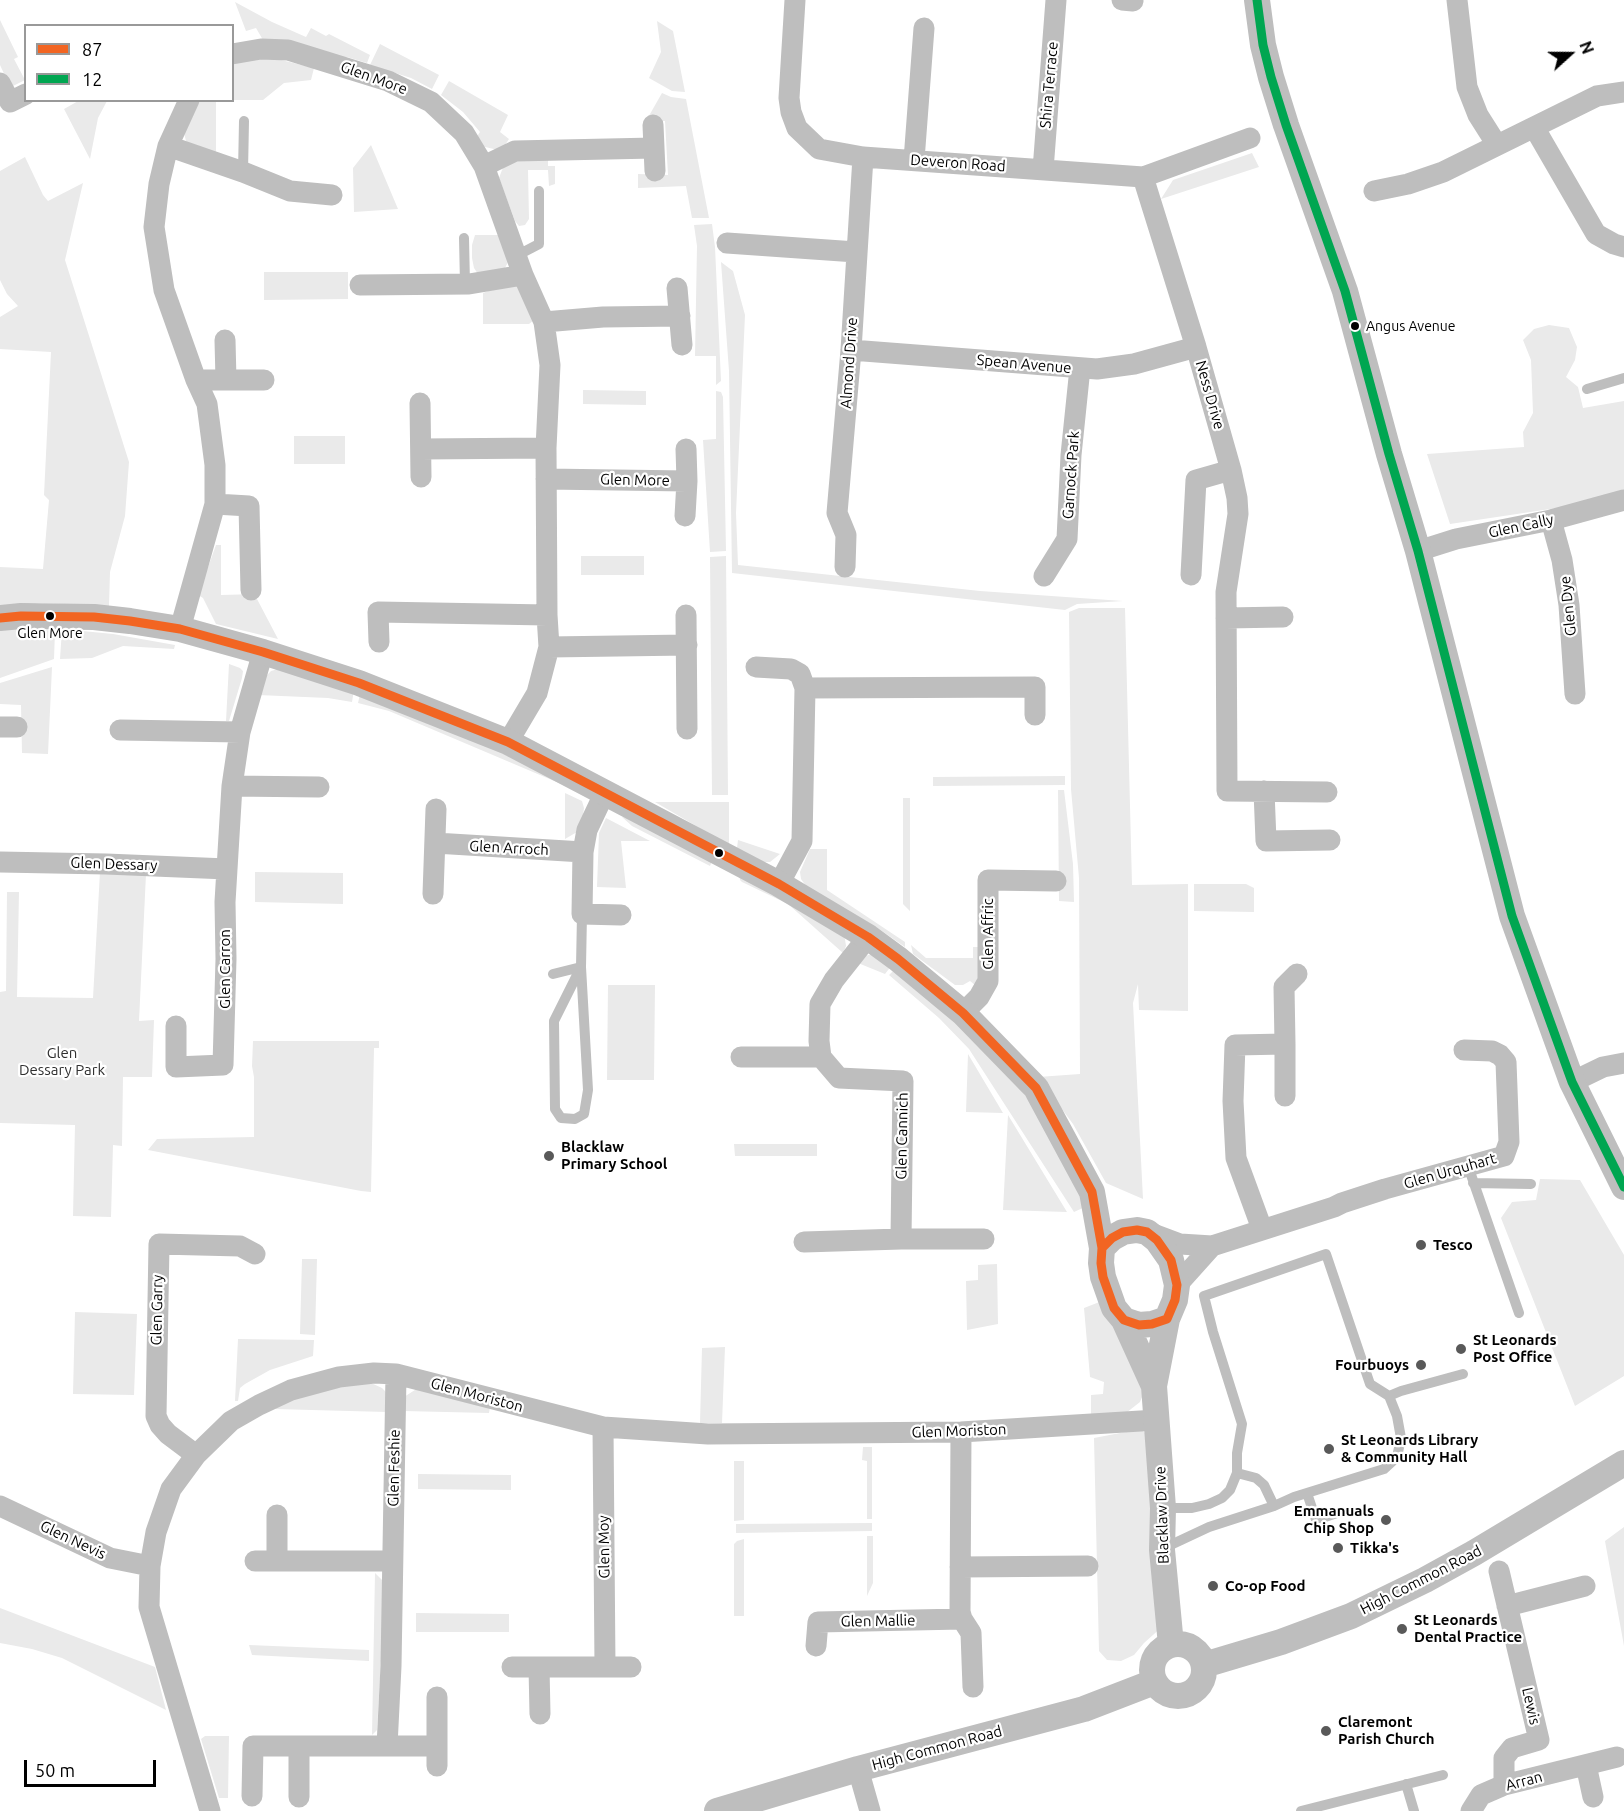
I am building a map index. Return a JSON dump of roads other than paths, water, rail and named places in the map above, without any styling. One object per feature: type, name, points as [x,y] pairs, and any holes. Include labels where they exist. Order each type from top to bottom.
[{"type":"street","name":"Deveron Road","points":[[795,0],[789,98],[791,112],[797,128],[819,149],[863,157],[1143,177],[1250,138]]},
{"type":"street","name":"Shira Terrace","points":[[1043,170],[1056,0]]},
{"type":"street","points":[[1122,0],[1133,1]]},
{"type":"street","points":[[1257,0],[1263,45],[1271,77],[1346,291],[1389,454],[1418,551],[1512,916],[1572,1082],[1624,1187]]},
{"type":"street","points":[[1457,0],[1467,87],[1478,116],[1497,145]]},
{"type":"street","points":[[914,160],[924,28]]},
{"type":"street","name":"Glen More","points":[[234,54],[261,49],[288,50],[388,81],[431,102],[464,133],[484,166],[520,266],[544,322],[550,364],[546,448],[549,647],[537,693],[508,742]]},
{"type":"street","points":[[0,83],[10,102],[24,95]]},
{"type":"street","points":[[1374,191],[1408,184],[1443,172],[1597,96],[1624,92]]},
{"type":"street","points":[[180,629],[216,504],[215,465],[207,404],[164,291],[154,227],[159,184],[168,146],[188,102]]},
{"type":"street","points":[[653,125],[655,171]]},
{"type":"street","points":[[1534,127],[1596,234],[1624,247]]},
{"type":"street","points":[[168,146],[290,191],[332,195]]},
{"type":"street","points":[[484,166],[516,151],[654,148]]},
{"type":"street","name":"Almond Drive","points":[[845,567],[846,535],[837,513],[851,350],[863,157]]},
{"type":"street","name":"Ness Drive","points":[[1143,177],[1196,347],[1237,498],[1238,514],[1226,592],[1227,791],[1327,792]]},
{"type":"street","points":[[727,243],[856,252]]},
{"type":"street","points":[[360,285],[465,284],[520,266]]},
{"type":"street","points":[[677,288],[682,345]]},
{"type":"street","points":[[544,322],[603,317],[680,316]]},
{"type":"street","points":[[225,340],[226,380]]},
{"type":"street","name":"Spean Avenue","points":[[851,350],[1097,369],[1134,364],[1196,347]]},
{"type":"street","name":"Garnock Park","points":[[1044,576],[1067,539],[1071,455],[1080,368]]},
{"type":"street","points":[[196,380],[264,380]]},
{"type":"street","points":[[420,403],[421,477]]},
{"type":"street","points":[[421,449],[546,448]]},
{"type":"street","name":"Glen More","points":[[685,516],[686,449]]},
{"type":"street","points":[[1191,574],[1196,480],[1231,470]]},
{"type":"street","name":"Glen More","points":[[546,479],[687,481]]},
{"type":"street","name":"Glen Cally","points":[[1418,551],[1456,540],[1551,520],[1624,500]]},
{"type":"street","points":[[216,504],[249,506],[251,590]]},
{"type":"street","name":"Glen Dye","points":[[1551,520],[1562,560],[1569,605],[1575,694]]},
{"type":"street","points":[[379,642],[378,612],[547,615]]},
{"type":"street","points":[[686,615],[687,729]]},
{"type":"street","points":[[0,618],[94,617],[180,629],[263,652],[359,683],[508,742],[779,884],[868,937],[963,1013],[1036,1088],[1092,1192],[1102,1248],[1103,1277],[1114,1308],[1124,1320],[1139,1325],[1167,1319],[1175,1300],[1177,1285],[1171,1260],[1157,1240],[1092,1192]]},
{"type":"street","points":[[1226,618],[1283,617]]},
{"type":"street","points":[[549,647],[687,645]]},
{"type":"street","name":"Glen Carron","points":[[176,1026],[176,1067],[223,1065],[227,869],[232,786],[240,732],[263,652]]},
{"type":"street","points":[[756,667],[790,669],[800,674],[805,688],[802,841],[779,884]]},
{"type":"street","points":[[805,688],[1035,687],[1035,715]]},
{"type":"street","points":[[120,730],[240,732]]},
{"type":"street","points":[[232,786],[319,787]]},
{"type":"street","points":[[1264,791],[1266,841],[1330,840]]},
{"type":"street","points":[[605,792],[587,830],[583,852],[582,914],[621,915]]},
{"type":"street","points":[[434,894],[435,809]]},
{"type":"street","name":"Glen Arroch","points":[[435,843],[583,852]]},
{"type":"street","name":"Glen Dessary","points":[[0,862],[227,869]]},
{"type":"street","name":"Glen Affric","points":[[963,1013],[979,997],[988,981],[988,880],[1056,881]]},
{"type":"street","points":[[741,1057],[821,1057],[820,1004],[834,980],[868,937]]},
{"type":"street","points":[[1285,1096],[1284,987],[1297,974]]},
{"type":"street","points":[[1262,1229],[1236,1158],[1233,1101],[1235,1045],[1285,1044]]},
{"type":"street","name":"Glen Urquhart","points":[[1142,1231],[1180,1244],[1212,1246],[1385,1189],[1471,1175],[1504,1156],[1509,1142],[1507,1074],[1506,1062],[1500,1055],[1492,1052],[1464,1050]]},
{"type":"street","name":"Glen Cannich","points":[[821,1057],[839,1078],[903,1081],[901,1239]]},
{"type":"street","points":[[1572,1082],[1603,1067],[1624,1063]]},
{"type":"street","points":[[1102,1248],[1112,1238],[1123,1232],[1142,1231]]},
{"type":"street","points":[[804,1242],[984,1239]]},
{"type":"street","name":"Glen Garry","points":[[196,1455],[168,1434],[156,1416],[159,1244],[240,1246],[255,1254]]},
{"type":"street","name":"Glen Urquhart","points":[[1177,1285],[1212,1246]]},
{"type":"street","name":"Blacklaw Drive","points":[[1167,1319],[1154,1386],[1163,1508],[1162,1550],[1171,1645]]},
{"type":"street","name":"Blacklaw Drive","points":[[1124,1320],[1154,1386]]},
{"type":"street","name":"Glen Moriston","points":[[210,1811],[149,1607],[150,1566],[156,1532],[171,1489],[196,1455],[231,1421],[291,1390],[339,1377],[374,1373],[396,1374],[603,1427],[708,1434],[961,1432],[1157,1420]]},
{"type":"street","name":"Glen Feshie","points":[[387,1746],[396,1374]]},
{"type":"street","name":"Glen Moy","points":[[603,1427],[605,1667]]},
{"type":"street","points":[[961,1432],[960,1612],[971,1633],[973,1687]]},
{"type":"street","name":"High Common Road","points":[[1204,1665],[1281,1642],[1351,1616],[1474,1553],[1624,1463]]},
{"type":"street","name":"Glen Nevis","points":[[0,1506],[110,1558],[150,1566]]},
{"type":"street","points":[[277,1515],[277,1560]]},
{"type":"street","points":[[255,1561],[392,1561]]},
{"type":"street","points":[[960,1567],[1088,1566]]},
{"type":"street","name":"Lewis","points":[[1499,1571],[1539,1740],[1512,1748],[1504,1758],[1504,1785]]},
{"type":"street","points":[[1508,1606],[1585,1586]]},
{"type":"street","name":"Glen Mallie","points":[[816,1646],[818,1622],[962,1619]]},
{"type":"street","points":[[1180,1644],[1196,1651],[1201,1657],[1204,1665],[1202,1682],[1190,1694],[1182,1696],[1166,1694],[1154,1682],[1152,1675],[1154,1659],[1164,1648],[1171,1645],[1180,1644]]},
{"type":"street","points":[[512,1667],[631,1667]]},
{"type":"street","points":[[539,1667],[540,1714]]},
{"type":"street","name":"High Common Road","points":[[717,1811],[858,1769],[1084,1709],[1154,1682]]},
{"type":"street","points":[[252,1796],[253,1746],[387,1746],[437,1756],[437,1697]]},
{"type":"street","points":[[299,1746],[299,1797]]},
{"type":"street","name":"Arran","points":[[1471,1811],[1481,1795],[1504,1785],[1617,1757]]},
{"type":"street","points":[[1586,1766],[1593,1797]]},
{"type":"street","points":[[858,1769],[870,1811]]},
{"type":"lane","points":[[243,172],[244,121]]},
{"type":"lane","points":[[520,266],[539,244],[539,191]]},
{"type":"lane","points":[[464,238],[465,284]]},
{"type":"lane","points":[[1587,389],[1624,378]]},
{"type":"lane","points":[[581,967],[554,1021],[555,1108],[561,1118],[575,1119],[584,1114],[588,1090],[581,967],[582,914]]},
{"type":"lane","points":[[553,974],[581,967]]},
{"type":"lane","points":[[1519,1313],[1471,1175],[1531,1184]]},
{"type":"lane","points":[[1162,1550],[1209,1527],[1384,1469],[1397,1457],[1401,1438],[1397,1416],[1389,1396],[1370,1384],[1326,1254],[1204,1296],[1242,1424],[1237,1446],[1237,1473],[1230,1490],[1222,1498],[1192,1508],[1163,1508]]},
{"type":"lane","points":[[1389,1396],[1463,1374]]},
{"type":"lane","points":[[1237,1473],[1256,1478],[1264,1485],[1274,1506]]},
{"type":"lane","points":[[1307,1493],[1316,1520],[1337,1513]]},
{"type":"lane","points":[[1301,1811],[1443,1775]]},
{"type":"lane","points":[[1407,1784],[1414,1811]]},
{"type":"place","name":"Angus Avenue","points":[[1355,326]]},
{"type":"place","name":"Glen More","points":[[50,616]]},
{"type":"place","name":"Blacklaw Primary School","points":[[549,1156]]},
{"type":"place","name":"Tesco","points":[[1421,1245]]},
{"type":"place","name":"St Leonards Post Office","points":[[1461,1349]]},
{"type":"place","name":"Fourbuoys","points":[[1421,1365]]},
{"type":"place","name":"St Leonards Library & Community Hall","points":[[1329,1449]]},
{"type":"place","name":"Emmanuals Chip Shop","points":[[1386,1520]]},
{"type":"place","name":"Tikka's","points":[[1338,1548]]},
{"type":"place","name":"Co-op Food","points":[[1213,1586]]},
{"type":"place","name":"St Leonards Dental Practice","points":[[1402,1629]]},
{"type":"place","name":"Claremont Parish Church","points":[[1326,1731]]},
{"type":"park label","name":"Glen Dessary Park","points":[[62,1062]]}]
